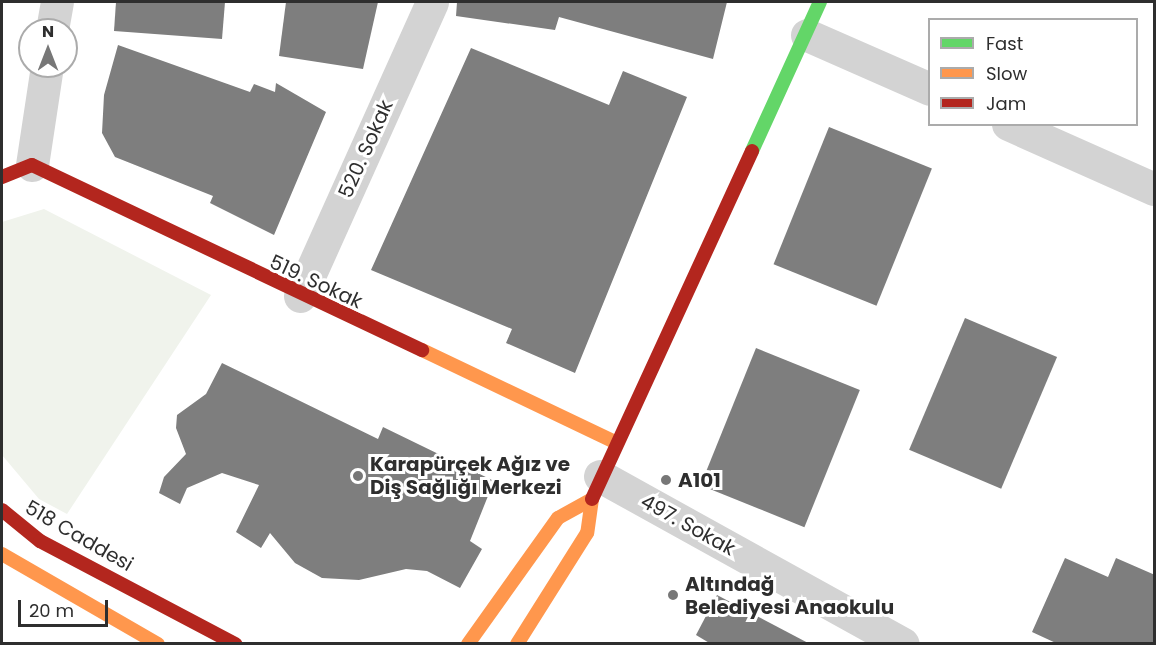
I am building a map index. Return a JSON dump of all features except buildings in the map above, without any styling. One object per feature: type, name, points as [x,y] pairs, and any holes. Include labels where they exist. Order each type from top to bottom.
[{"type":"street","points":[[54,18],[57,2]]},
{"type":"street","name":"520. Sokak","points":[[300,296],[432,2]]},
{"type":"street","points":[[517,644],[587,533],[596,488],[615,442],[807,35],[820,2]]},
{"type":"street","points":[[807,35],[928,88]]},
{"type":"street","points":[[2,177],[32,165],[45,78]]},
{"type":"street","points":[[1013,126],[1155,189]]},
{"type":"street","name":"519. Sokak","points":[[32,165],[300,296],[615,442]]},
{"type":"street","points":[[468,644],[558,518],[596,488]]},
{"type":"street","name":"497. Sokak","points":[[596,488],[903,644]]},
{"type":"street","name":"518 Caddesi","points":[[2,510],[40,541],[235,644]]},
{"type":"street","points":[[2,554],[158,644]]},
{"type":"shaded area","points":[[44,209],[211,295],[67,514],[39,499],[2,455],[2,222]]},
{"type":"traffic: fast","points":[[752,151],[820,2]]},
{"type":"traffic: slow","points":[[422,350],[615,442]]},
{"type":"traffic: slow","points":[[468,644],[558,518],[592,499],[587,533],[517,644]]},
{"type":"traffic: slow","points":[[2,554],[158,644]]},
{"type":"traffic: jam","points":[[592,499],[752,151]]},
{"type":"traffic: jam","points":[[2,177],[32,165],[422,350]]},
{"type":"traffic: jam","points":[[2,510],[40,541],[235,644]]},
{"type":"place","name":"Karapürçek Ağız ve Diş Sağlığı Merkezi","points":[[358,476]]},
{"type":"place","name":"A101","points":[[666,480]]},
{"type":"place","name":"Altındağ Belediyesi Anaokulu","points":[[673,595]]}]
